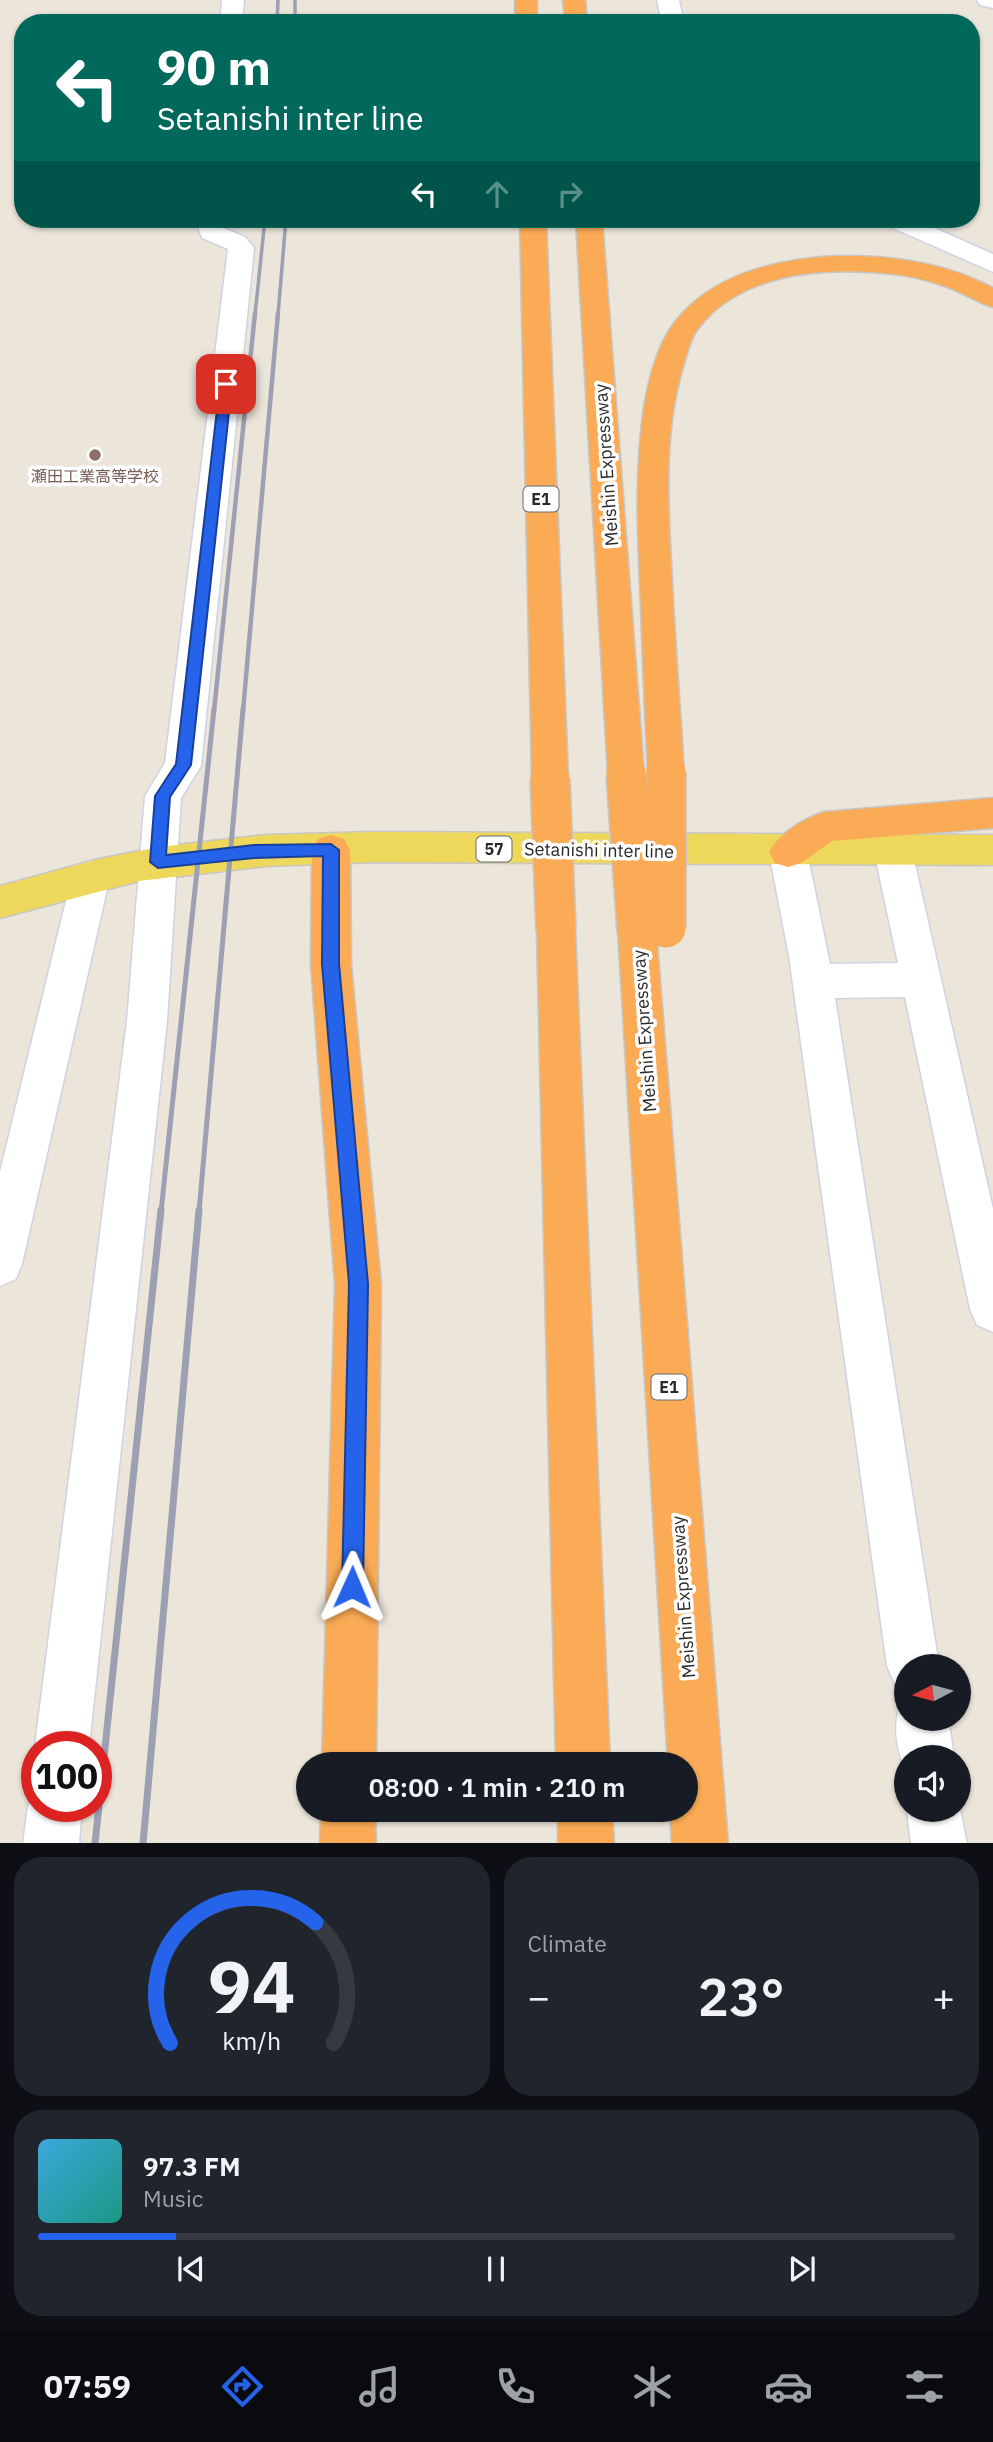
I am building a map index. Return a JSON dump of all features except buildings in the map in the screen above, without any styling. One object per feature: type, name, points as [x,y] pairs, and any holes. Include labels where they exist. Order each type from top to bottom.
[{"type":"highway","name":"E1","points":[[533,228],[583,1752]]},
{"type":"highway","name":"Meishin Expressway","points":[[590,228],[626,774],[651,929],[662,1283],[700,1843]]},
{"type":"highway","points":[[651,929],[666,772],[654,522],[654,447],[665,374],[683,329],[713,298],[762,274],[800,265],[870,263],[903,267],[978,290],[993,299]]},
{"type":"highway","points":[[788,852],[824,827],[993,813]]},
{"type":"highway","points":[[331,850],[331,964],[358,1284],[349,1752]]},
{"type":"highway","points":[[348,1822],[348,1843]]},
{"type":"highway","points":[[585,1822],[586,1843]]},
{"type":"main road","name":"Setanishi inter line","points":[[0,902],[92,876],[158,862],[254,851],[446,848],[788,852],[993,850]]},
{"type":"street","points":[[64,1731],[147,1021],[163,796],[183,765],[241,248],[211,232],[210,228]]},
{"type":"street","points":[[913,228],[993,264]]},
{"type":"street","points":[[893,851],[993,1309]]},
{"type":"street","points":[[788,852],[813,981],[911,1654]]},
{"type":"street","points":[[0,1264],[92,876]]},
{"type":"street","points":[[813,981],[921,980]]},
{"type":"street","points":[[51,1843],[53,1822]]},
{"type":"street","points":[[936,1822],[939,1843]]},
{"type":"railway","points":[[277,14],[278,0]]},
{"type":"railway","points":[[295,0],[295,14]]},
{"type":"railway","points":[[255,315],[264,228]]},
{"type":"railway","points":[[278,315],[285,228]]},
{"type":"railway","points":[[214,711],[255,313]]},
{"type":"railway","points":[[243,711],[278,313]]},
{"type":"railway","points":[[161,1212],[214,709]]},
{"type":"railway","points":[[199,1212],[243,709]]},
{"type":"railway","points":[[95,1843],[161,1210]]},
{"type":"railway","points":[[143,1843],[199,1210]]},
{"type":"place","name":"瀬田工業高等学校","points":[[95,455]]},
{"type":"route","points":[[226,384],[183,765],[163,796],[158,862],[254,851],[331,850],[331,964],[358,1284],[352,1587]]}]
